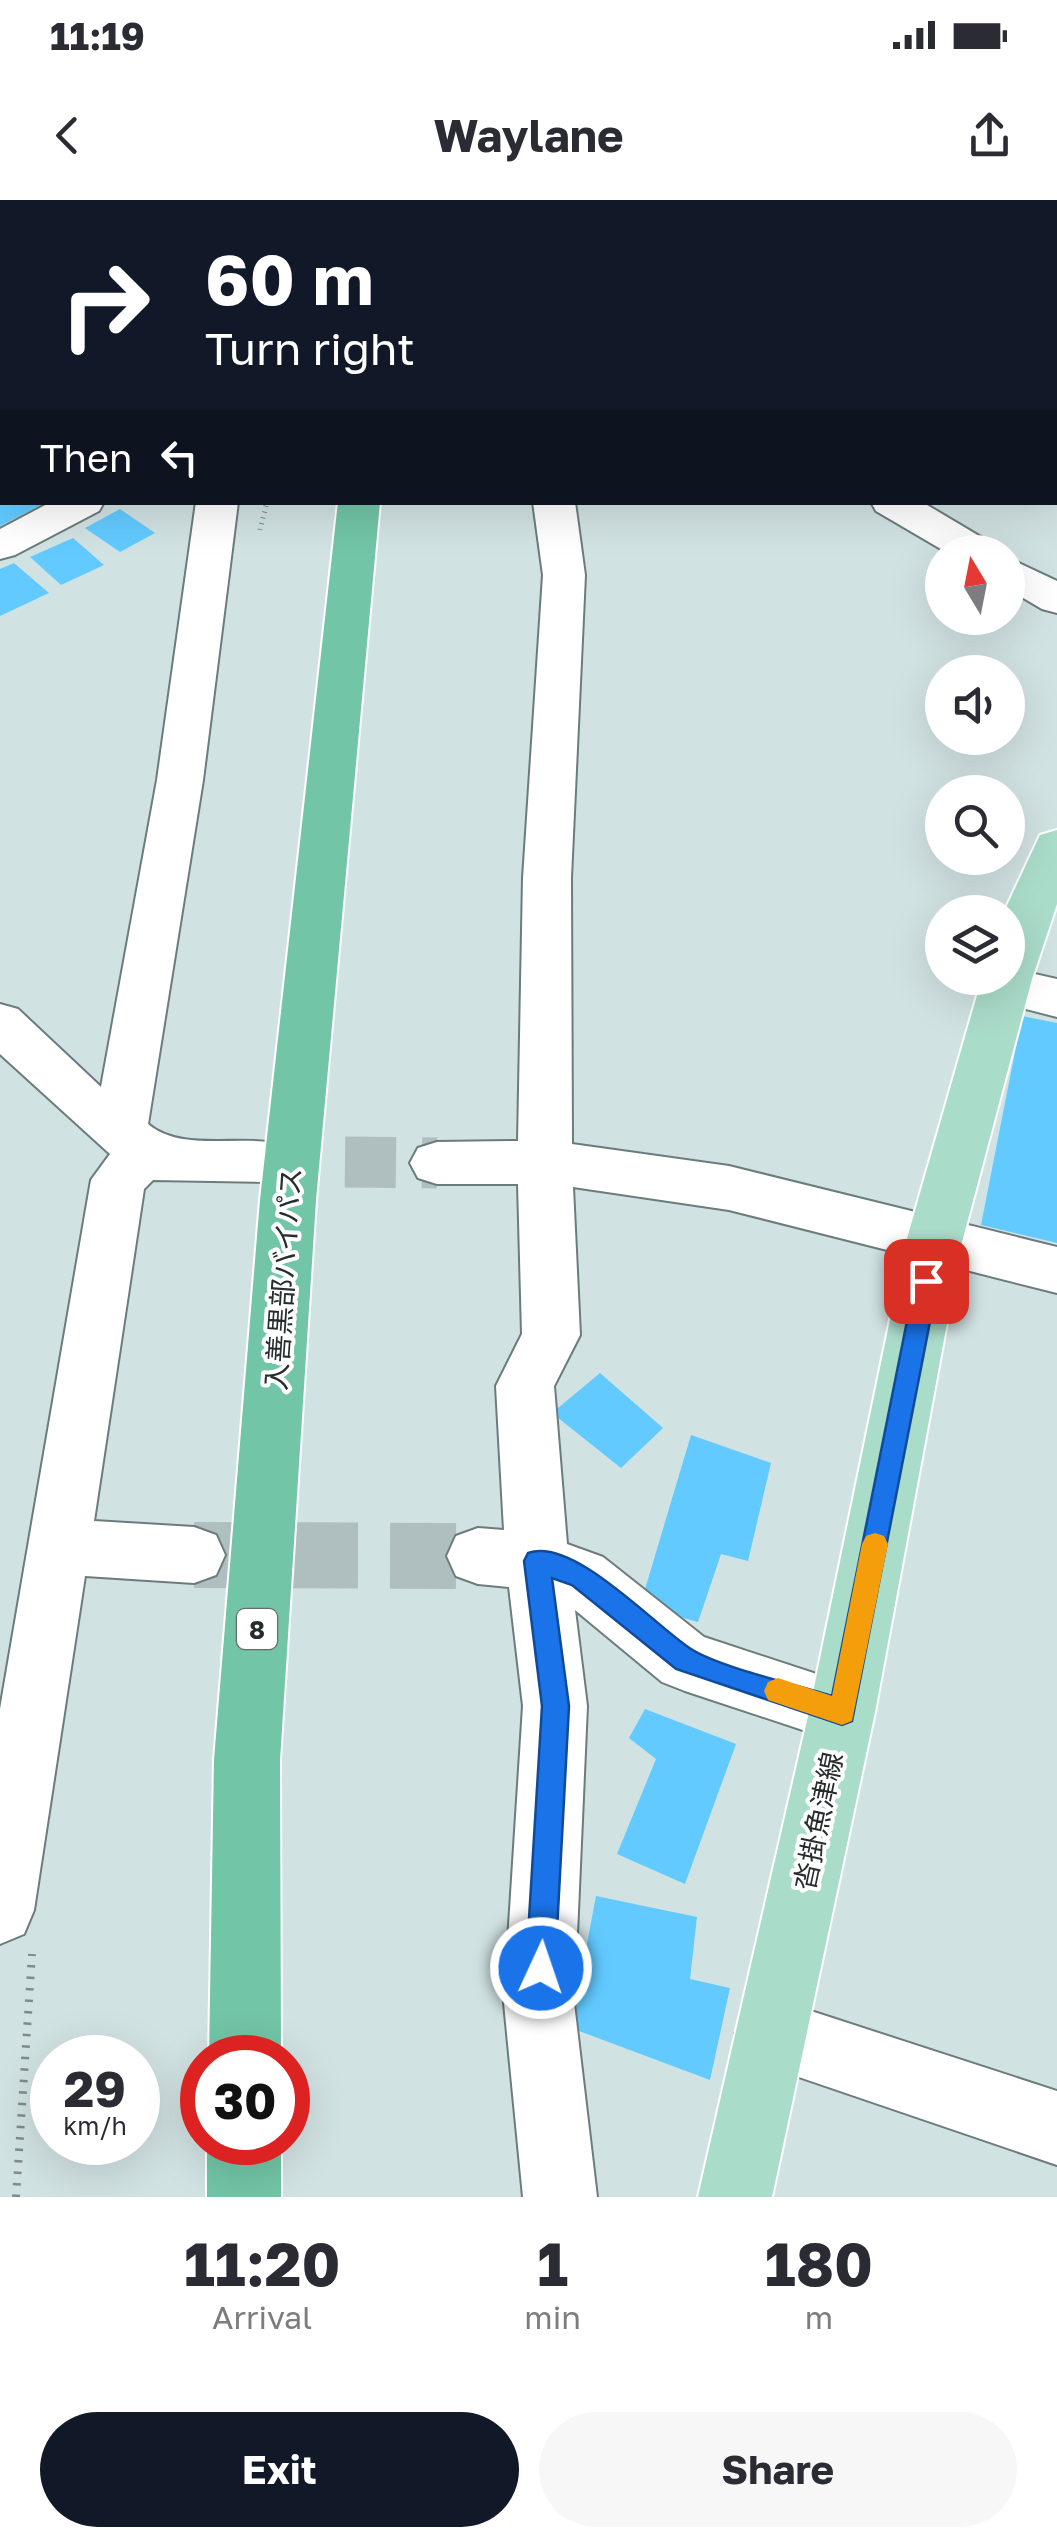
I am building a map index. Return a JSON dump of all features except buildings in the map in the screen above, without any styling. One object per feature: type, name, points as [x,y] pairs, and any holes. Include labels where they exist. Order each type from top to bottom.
[{"type":"highway","name":"入善黒部バイパス","points":[[245,2035],[248,1760],[286,1220],[360,505]]},
{"type":"highway","points":[[244,2165],[244,2197]]},
{"type":"main road","name":"沓掛魚津線","points":[[1025,921],[1057,848]]},
{"type":"main road","name":"沓掛魚津線","points":[[735,2197],[842,1712],[934,1242],[1016,995]]},
{"type":"street","points":[[0,546],[78,505]]},
{"type":"street","points":[[0,1910],[118,1180],[133,1143],[218,505]]},
{"type":"street","points":[[554,505],[564,575],[547,878],[545,1162],[551,1336],[526,1386],[508,1559],[556,1706],[539,2004],[560,2197]]},
{"type":"street","points":[[895,505],[947,535]]},
{"type":"street","points":[[1025,580],[1057,599]]},
{"type":"street","points":[[0,1023],[153,1159],[268,1161]]},
{"type":"street","points":[[437,1163],[545,1162],[729,1188],[1057,1270]]},
{"type":"street","points":[[56,1546],[194,1555]]},
{"type":"street","points":[[508,1559],[581,1576],[686,1661],[842,1712]]},
{"type":"street","points":[[771,2034],[1057,2128]]},
{"type":"tunnel","points":[[268,1161],[437,1163]]},
{"type":"tunnel","points":[[194,1555],[478,1556]]},
{"type":"slow traffic","points":[[778,1691],[842,1712],[875,1544]]},
{"type":"route","points":[[541,1968],[556,1706],[537,1561],[581,1576],[686,1661],[842,1712],[926,1281]]}]
